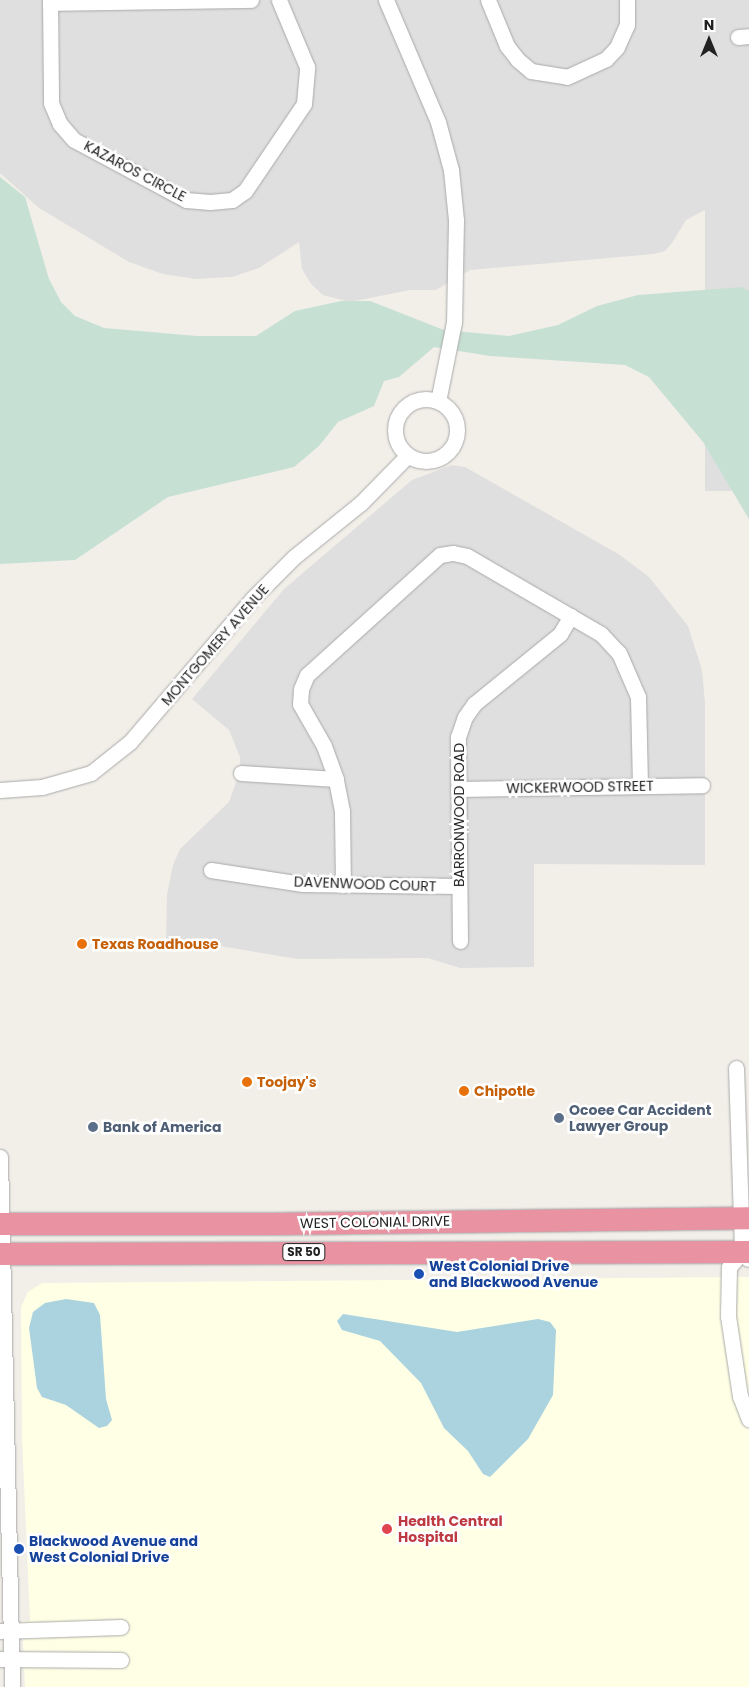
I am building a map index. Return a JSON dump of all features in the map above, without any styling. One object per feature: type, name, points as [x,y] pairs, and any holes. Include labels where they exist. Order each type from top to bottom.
[{"type":"highway","name":"WEST COLONIAL DRIVE","points":[[1,1224],[274,1224],[745,1218]]},
{"type":"highway","name":"WEST COLONIAL DRIVE","points":[[2,1254],[747,1255]]},
{"type":"street","points":[[50,2],[251,0]]},
{"type":"street","name":"KAZAROS CIRCLE","points":[[50,2],[50,103],[60,124],[74,140],[186,200],[210,202],[232,200],[245,190],[304,104],[307,66],[279,0]]},
{"type":"street","points":[[386,0],[438,122],[451,170],[456,220],[454,322],[438,401]]},
{"type":"street","points":[[488,0],[507,46],[518,60],[531,71],[567,77],[606,59],[617,47],[627,25],[626,0]]},
{"type":"street","points":[[416,400],[438,401],[454,416],[457,426],[453,446],[440,458],[429,461],[408,455],[398,441],[397,420],[402,410],[416,400]]},
{"type":"street","name":"MONTGOMERY AVENUE","points":[[0,790],[42,787],[91,773],[130,742],[259,592],[294,557],[361,503],[408,455]]},
{"type":"street","points":[[343,885],[342,811],[336,779],[324,746],[300,704],[304,682],[307,675],[440,556],[453,553],[467,556],[601,634],[618,653],[638,697],[640,786]]},
{"type":"street","name":"BARRONWOOD ROAD","points":[[460,941],[458,737],[465,717],[474,704],[560,634],[571,616]]},
{"type":"street","points":[[241,773],[336,779]]},
{"type":"street","name":"WICKERWOOD STREET","points":[[458,788],[702,785]]},
{"type":"street","name":"DAVENWOOD COURT","points":[[211,870],[303,884],[460,886]]},
{"type":"street","points":[[736,1068],[747,1255],[729,1267],[728,1316],[740,1396],[749,1419]]},
{"type":"street","points":[[0,1157],[6,1659],[12,1687]]},
{"type":"street","points":[[6,1631],[121,1626]]},
{"type":"street","points":[[6,1659],[121,1660]]},
{"type":"shaded area","points":[[0,0],[749,0],[749,491],[705,491],[705,210],[686,220],[665,251],[654,254],[470,270],[436,290],[410,290],[350,302],[323,295],[311,284],[302,269],[299,242],[259,268],[232,277],[196,279],[163,274],[129,262],[39,208],[0,173]]},
{"type":"shaded area","points":[[0,177],[25,197],[49,279],[61,302],[75,316],[104,328],[197,336],[256,336],[295,311],[341,301],[370,301],[444,330],[509,336],[558,325],[597,306],[638,295],[742,287],[749,291],[749,519],[703,442],[649,377],[625,365],[490,356],[434,347],[399,377],[384,381],[374,406],[338,422],[319,446],[294,467],[168,497],[75,560],[0,564]]},
{"type":"shaded area","points":[[452,465],[465,467],[620,555],[649,577],[688,626],[702,670],[705,703],[705,865],[534,864],[534,967],[460,968],[428,958],[297,959],[190,941],[166,941],[167,894],[173,865],[180,849],[229,802],[240,771],[240,757],[229,730],[192,699],[284,589],[412,480]]},
{"type":"shaded area","name":"Health Central Hospital","points":[[749,1277],[749,1687],[25,1687],[22,1621],[30,1621],[22,1437],[21,1307],[28,1292],[42,1283]]},
{"type":"water","points":[[66,1299],[94,1303],[100,1315],[106,1399],[112,1420],[107,1426],[99,1428],[66,1405],[42,1397],[37,1388],[29,1328],[33,1312],[45,1303]]},
{"type":"water","points":[[343,1314],[457,1332],[538,1319],[550,1322],[556,1330],[553,1395],[528,1439],[490,1477],[483,1474],[468,1451],[444,1428],[421,1383],[380,1341],[342,1330],[337,1321]]},
{"type":"place","name":"Texas Roadhouse","points":[[82,944]]},
{"type":"place","name":"Toojay's","points":[[247,1082]]},
{"type":"place","name":"Chipotle","points":[[464,1091]]},
{"type":"place","name":"Ocoee Car Accident Lawyer Group","points":[[559,1118]]},
{"type":"place","name":"Bank of America","points":[[93,1127]]},
{"type":"place","name":"West Colonial Drive and Blackwood Avenue","points":[[419,1274]]},
{"type":"place","name":"Health Central Hospital","points":[[387,1529]]},
{"type":"place","name":"Blackwood Avenue and West Colonial Drive","points":[[19,1549]]}]
